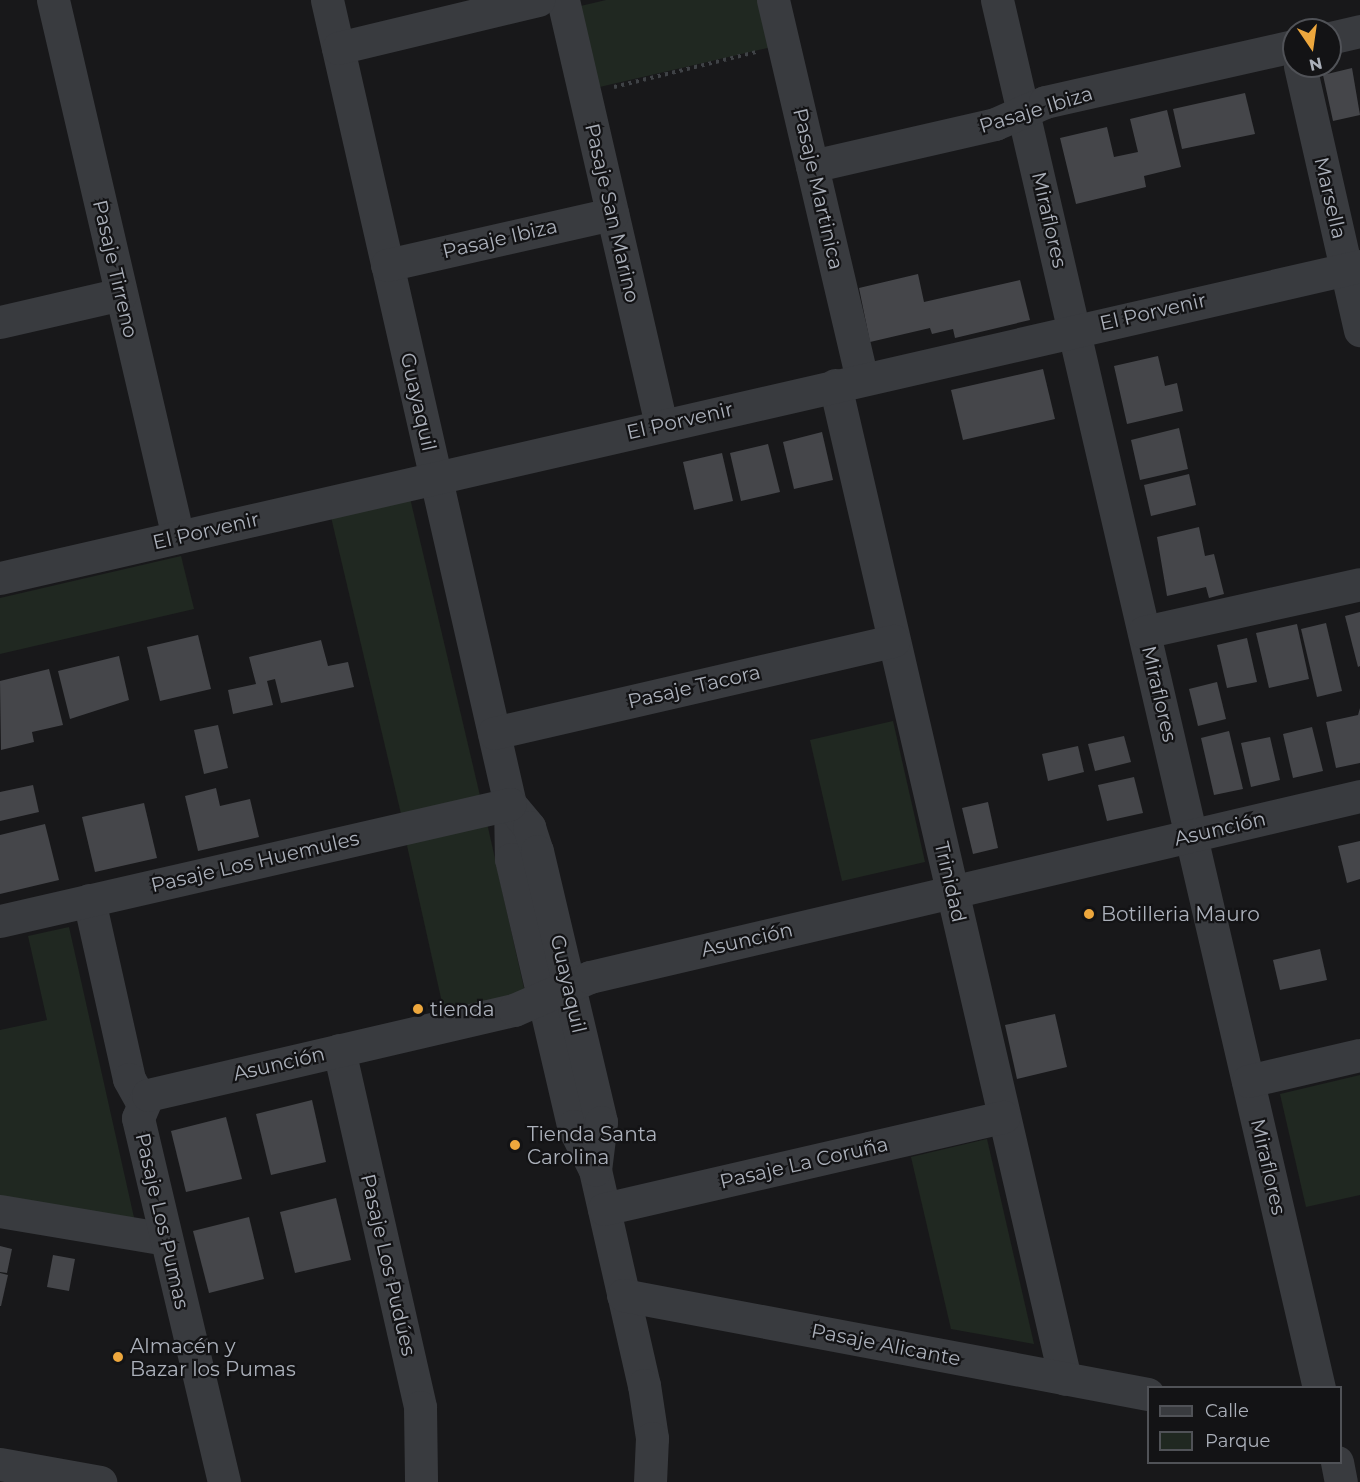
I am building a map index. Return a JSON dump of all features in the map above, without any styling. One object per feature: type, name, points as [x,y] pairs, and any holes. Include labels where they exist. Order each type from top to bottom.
[{"type":"street","name":"Pasaje Tirreno","points":[[53,0],[178,537]]},
{"type":"street","name":"Guayaquil","points":[[327,0],[510,804],[508,847],[601,1122],[595,1170],[649,1411],[650,1482]]},
{"type":"street","points":[[338,48],[538,0]]},
{"type":"street","name":"Pasaje San Marino","points":[[563,0],[661,425]]},
{"type":"street","name":"Pasaje Martinica","points":[[773,0],[812,166],[848,382]]},
{"type":"street","name":"Miraflores","points":[[997,0],[1320,1386]]},
{"type":"street","points":[[1342,35],[1360,31]]},
{"type":"street","name":"Pasaje Ibiza","points":[[812,166],[1024,112],[1045,102],[1282,49]]},
{"type":"street","name":"Marsella","points":[[1303,78],[1353,268],[1360,330]]},
{"type":"street","name":"Pasaje Ibiza","points":[[387,265],[612,214]]},
{"type":"street","name":"El Porvenir","points":[[0,578],[1074,330],[1353,268]]},
{"type":"street","points":[[0,322],[121,294]]},
{"type":"street","name":"Trinidad","points":[[848,382],[894,641],[1065,1379]]},
{"type":"street","points":[[1144,633],[1360,584]]},
{"type":"street","name":"Pasaje Tacora","points":[[494,733],[894,641]]},
{"type":"street","name":"Asunción","points":[[141,1101],[157,1092],[514,1010],[590,976],[1360,796]]},
{"type":"street","name":"Pasaje Los Huemules","points":[[0,921],[510,804]]},
{"type":"street","points":[[89,900],[129,1080],[141,1101]]},
{"type":"street","name":"Pasaje Los Pudúes","points":[[339,1050],[420,1407],[421,1482]]},
{"type":"street","points":[[1248,1081],[1360,1055]]},
{"type":"street","name":"Pasaje Los Pumas","points":[[141,1101],[138,1118],[224,1482]]},
{"type":"street","name":"Pasaje La Coruña","points":[[604,1209],[1004,1117]]},
{"type":"street","points":[[0,1211],[165,1239]]},
{"type":"street","name":"Pasaje Alicante","points":[[623,1295],[1147,1394]]},
{"type":"street","points":[[0,1464],[100,1482]]},
{"type":"street","points":[[1337,1464],[1341,1482]]},
{"type":"path","points":[[585,94],[784,45]]},
{"type":"green space","points":[[606,0],[761,0],[772,47],[591,89],[572,8]]},
{"type":"green space","points":[[410,498],[481,800],[402,818],[331,517]]},
{"type":"green space","points":[[181,556],[194,609],[0,654],[0,598]]},
{"type":"green space","points":[[893,721],[925,862],[842,881],[810,740]]},
{"type":"green space","points":[[487,823],[526,997],[445,1016],[406,841]]},
{"type":"green space","points":[[69,927],[135,1222],[0,1197],[0,1030],[47,1020],[28,936]]},
{"type":"green space","points":[[1360,1075],[1360,1195],[1306,1207],[1280,1094]]},
{"type":"green space","points":[[987,1139],[1034,1344],[951,1329],[911,1157]]},
{"type":"building","points":[[1352,68],[1360,115],[1333,121],[1324,78],[1342,78],[1342,70]]},
{"type":"building","points":[[1245,93],[1255,134],[1182,149],[1173,109]]},
{"type":"building","points":[[1167,110],[1181,167],[1144,176],[1146,187],[1076,204],[1060,138],[1107,127],[1114,157],[1138,152],[1130,119]]},
{"type":"building","points":[[918,274],[924,302],[1020,280],[1030,320],[955,338],[953,329],[932,334],[930,328],[870,342],[859,288]]},
{"type":"building","points":[[1158,356],[1165,386],[1177,383],[1183,411],[1127,424],[1114,366]]},
{"type":"building","points":[[1043,369],[1055,419],[963,440],[951,390]]},
{"type":"building","points":[[1179,428],[1188,469],[1140,480],[1131,440]]},
{"type":"building","points":[[822,432],[833,480],[794,489],[783,442]]},
{"type":"building","points":[[768,444],[780,492],[741,501],[730,453]]},
{"type":"building","points":[[722,453],[733,501],[694,510],[683,462]]},
{"type":"building","points":[[1189,474],[1196,505],[1151,516],[1144,485]]},
{"type":"building","points":[[1199,527],[1205,556],[1214,554],[1224,594],[1209,598],[1206,587],[1167,596],[1157,537]]},
{"type":"building","points":[[1360,612],[1360,666],[1358,667],[1345,616]]},
{"type":"building","points":[[1326,623],[1342,691],[1317,697],[1301,629]]},
{"type":"building","points":[[1297,624],[1309,679],[1269,688],[1256,633]]},
{"type":"building","points":[[198,635],[211,689],[160,701],[147,647]]},
{"type":"building","points":[[1247,638],[1257,682],[1227,688],[1217,645]]},
{"type":"building","points":[[321,640],[328,666],[348,662],[354,687],[281,703],[275,679],[267,681],[273,705],[233,714],[228,690],[256,684],[249,657]]},
{"type":"building","points":[[119,656],[129,700],[70,719],[58,671]]},
{"type":"building","points":[[49,669],[63,725],[32,732],[34,742],[1,750],[0,681]]},
{"type":"building","points":[[1217,682],[1226,719],[1198,726],[1189,689]]},
{"type":"building","points":[[1360,708],[1360,763],[1336,768],[1326,722],[1358,715]]},
{"type":"building","points":[[218,725],[228,768],[204,774],[194,730]]},
{"type":"building","points":[[1312,727],[1323,771],[1293,778],[1283,734]]},
{"type":"building","points":[[1229,731],[1243,789],[1214,795],[1201,738]]},
{"type":"building","points":[[1124,736],[1131,762],[1095,771],[1088,744]]},
{"type":"building","points":[[1270,737],[1280,780],[1251,787],[1241,743]]},
{"type":"building","points":[[1078,746],[1084,772],[1048,781],[1042,754]]},
{"type":"building","points":[[1134,777],[1143,813],[1107,821],[1098,785]]},
{"type":"building","points":[[33,785],[39,812],[0,821],[0,792]]},
{"type":"building","points":[[216,788],[220,806],[250,799],[259,837],[198,851],[185,796]]},
{"type":"building","points":[[988,802],[998,848],[973,854],[962,808]]},
{"type":"building","points":[[144,803],[157,858],[95,872],[82,817]]},
{"type":"building","points":[[45,824],[59,880],[0,894],[0,835]]},
{"type":"building","points":[[1360,841],[1360,879],[1347,883],[1338,846]]},
{"type":"building","points":[[1320,949],[1327,980],[1280,990],[1273,960]]},
{"type":"building","points":[[1055,1014],[1067,1067],[1017,1079],[1005,1025]]},
{"type":"building","points":[[312,1100],[326,1162],[271,1175],[256,1114]]},
{"type":"building","points":[[226,1117],[242,1179],[186,1192],[171,1131]]},
{"type":"building","points":[[336,1198],[351,1260],[295,1273],[280,1212]]},
{"type":"building","points":[[249,1217],[264,1279],[209,1293],[193,1231]]},
{"type":"building","points":[[0,1246],[12,1249],[7,1273],[0,1272]]},
{"type":"building","points":[[53,1255],[75,1259],[69,1291],[47,1287]]},
{"type":"building","points":[[0,1273],[8,1275],[1,1306],[0,1306]]},
{"type":"place","name":"Botilleria Mauro","points":[[1089,914]]},
{"type":"place","name":"tienda","points":[[418,1009]]},
{"type":"place","name":"Tienda Santa Carolina","points":[[515,1145]]},
{"type":"place","name":"Almacén y Bazar los Pumas","points":[[118,1357]]}]
